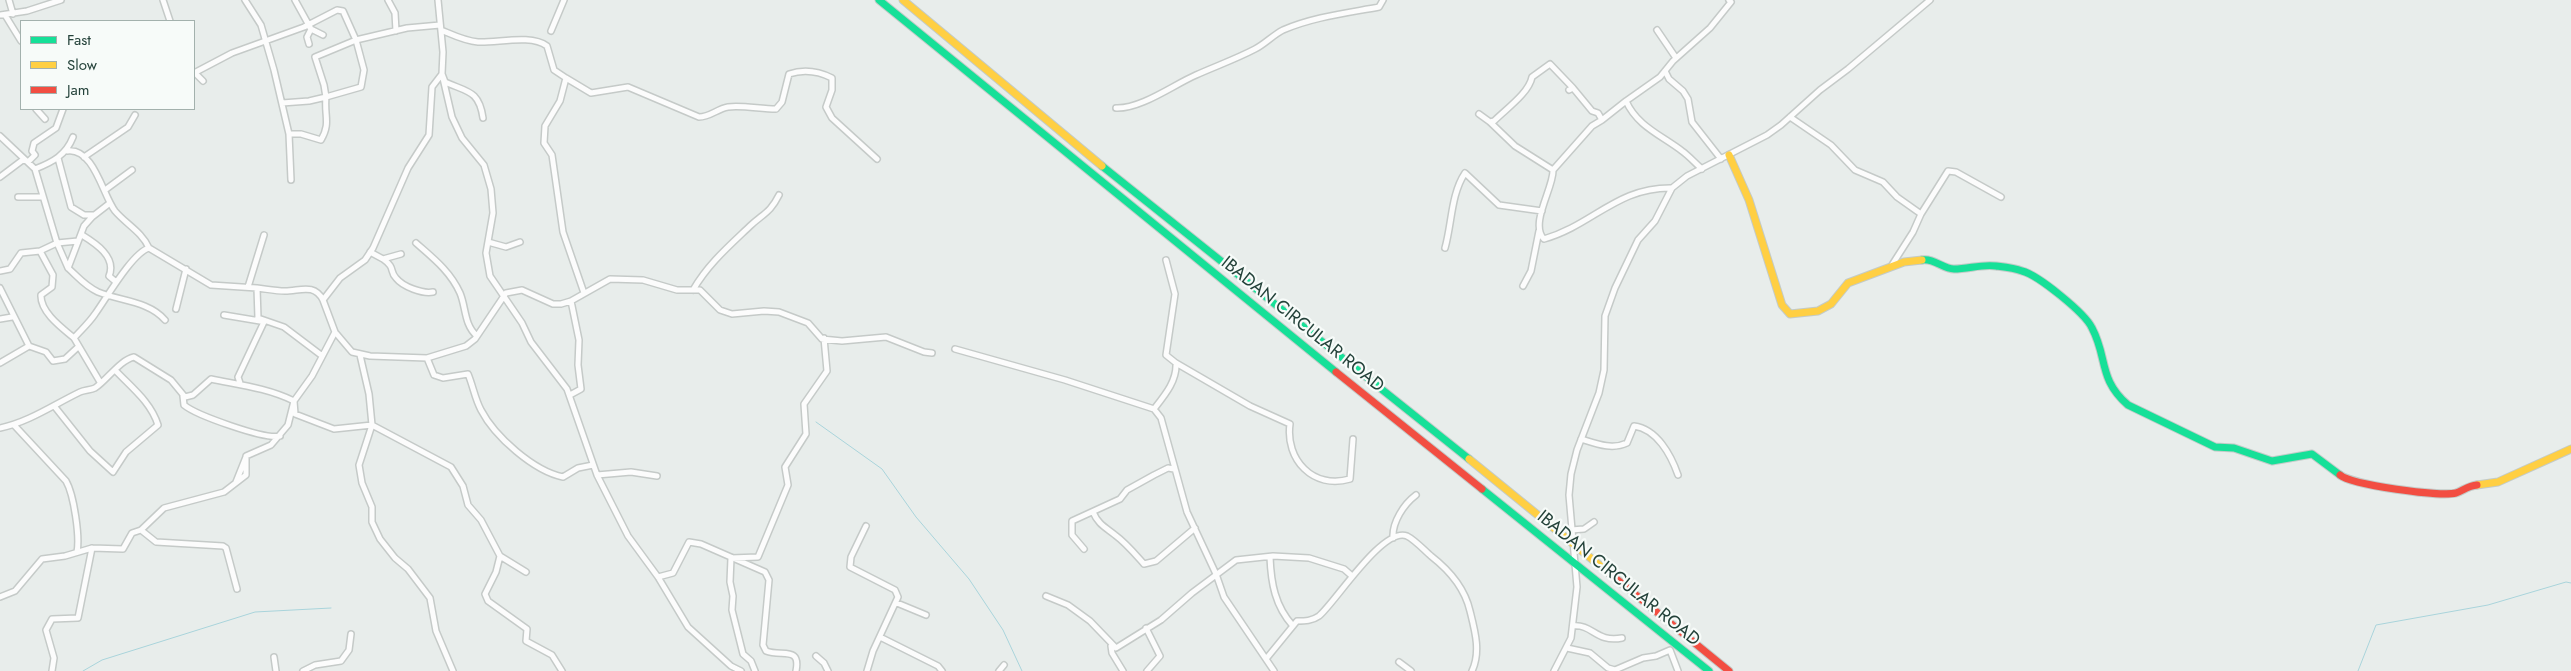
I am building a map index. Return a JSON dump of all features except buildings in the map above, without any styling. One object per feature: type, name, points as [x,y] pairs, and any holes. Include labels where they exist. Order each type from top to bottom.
[{"type":"main road","name":"IBADAN CIRCULAR ROAD","points":[[879,0],[1225,283],[1709,671]]},
{"type":"main road","name":"IBADAN CIRCULAR ROAD","points":[[903,0],[1067,138],[1386,392],[1729,671]]},
{"type":"main road","points":[[1729,155],[1749,200],[1782,305],[1788,313],[1793,315],[1818,311],[1831,304],[1848,282],[1892,265],[1917,259],[1929,259],[1954,269],[1976,265],[1994,266],[2024,272],[2087,320],[2095,334],[2101,363],[2111,387],[2118,397],[2128,405],[2215,447],[2234,448],[2272,461],[2312,454],[2320,458],[2345,479],[2357,483],[2422,492],[2454,493],[2467,486],[2498,482],[2571,449]]},
{"type":"street","points":[[9,0],[13,14]]},
{"type":"street","points":[[2,15],[13,14],[61,0]]},
{"type":"street","points":[[163,0],[170,20]]},
{"type":"street","points":[[245,0],[261,25],[266,39],[289,134],[292,180]]},
{"type":"street","points":[[296,0],[310,26],[323,35]]},
{"type":"street","points":[[388,0],[395,13],[396,31]]},
{"type":"street","points":[[438,0],[443,52],[442,74],[454,124],[486,171],[493,203],[486,253],[488,269],[503,296],[522,323],[531,342],[560,378],[570,396],[597,475],[628,536],[658,577],[688,627],[739,670]]},
{"type":"street","points":[[550,30],[564,0]]},
{"type":"street","points":[[1116,108],[1123,108],[1149,98],[1196,75],[1223,65],[1231,58],[1262,45],[1282,31],[1314,20],[1379,7],[1383,0]]},
{"type":"street","points":[[1554,671],[1567,648],[1573,626],[1577,587],[1571,530],[1571,474],[1599,393],[1604,370],[1606,316],[1614,288],[1638,240],[1655,221],[1672,188],[1688,176],[1767,135],[1930,0]]},
{"type":"street","points":[[1523,286],[1530,271],[1546,193],[1554,180],[1553,170],[1592,126],[1660,77],[1676,58],[1710,28],[1730,1]]},
{"type":"street","points":[[195,72],[232,53],[266,39],[310,26],[337,10],[343,11],[356,40],[364,70],[361,87],[309,101],[282,103]]},
{"type":"street","points":[[2,15],[20,40]]},
{"type":"street","points":[[289,134],[301,134],[321,140],[328,128],[324,85],[315,57],[356,40],[422,25],[440,28],[462,39],[476,42],[513,40],[543,43],[547,46],[554,70],[591,93],[628,87],[698,117],[707,117],[717,110],[728,107],[776,109],[782,102],[789,74],[799,71],[820,72],[832,78],[832,90],[826,107],[832,118],[877,159]]},
{"type":"street","points":[[309,44],[307,38],[310,26]]},
{"type":"street","points":[[1657,30],[1676,58]]},
{"type":"street","points":[[1490,122],[1494,121],[1526,92],[1532,77],[1550,64],[1592,111],[1598,113],[1602,120]]},
{"type":"street","points":[[1665,71],[1669,79],[1683,91],[1688,100],[1692,122],[1721,159]]},
{"type":"street","points":[[195,74],[203,81]]},
{"type":"street","points":[[442,74],[446,82],[460,86],[473,94],[480,103],[483,118]]},
{"type":"street","points":[[323,300],[340,278],[365,260],[370,252],[404,181],[408,168],[429,135],[432,87],[442,74]]},
{"type":"street","points":[[566,78],[560,101],[545,126],[544,143],[552,155],[563,232],[584,293]]},
{"type":"street","points":[[1626,101],[1633,113],[1647,128],[1680,150],[1702,169]]},
{"type":"street","points":[[37,110],[45,119]]},
{"type":"street","points":[[0,177],[35,155],[32,151],[34,143],[56,128],[63,110]]},
{"type":"street","points":[[1479,114],[1515,146],[1553,170]]},
{"type":"street","points":[[84,157],[128,127],[135,115]]},
{"type":"street","points":[[1790,117],[1831,145],[1855,170],[1883,182],[1898,197],[1921,214]]},
{"type":"street","points":[[0,136],[35,169],[57,243],[68,268],[81,282],[108,295],[153,308],[165,320]]},
{"type":"street","points":[[35,169],[58,158],[67,151],[73,137]]},
{"type":"street","points":[[67,151],[77,151],[84,157],[106,190],[110,203],[116,212],[145,238],[150,248],[211,285],[286,291],[311,288],[320,294],[335,332],[352,352],[360,355],[427,358],[466,346],[477,336],[503,296],[514,290],[522,290],[553,304],[571,302],[610,279],[643,280],[677,290],[700,290],[720,310],[732,314],[764,311],[779,312],[808,324],[818,336],[824,338],[842,341],[886,337],[924,352],[932,353]]},
{"type":"street","points":[[58,158],[71,207],[84,215],[94,215]]},
{"type":"street","points":[[106,190],[132,170]]},
{"type":"street","points":[[1892,265],[1948,171],[1956,172],[2001,197]]},
{"type":"street","points":[[1445,248],[1450,231],[1452,209],[1460,180],[1465,173],[1500,205],[1542,211]]},
{"type":"street","points":[[1539,230],[1544,239],[1564,234],[1628,194],[1646,190],[1672,188]]},
{"type":"street","points":[[693,290],[705,269],[751,225],[771,211],[780,195]]},
{"type":"street","points":[[18,197],[43,198]]},
{"type":"street","points":[[68,268],[84,226],[94,215],[110,203]]},
{"type":"street","points":[[82,234],[103,250],[110,265],[109,276],[116,282]]},
{"type":"street","points":[[248,287],[264,235]]},
{"type":"street","points":[[0,271],[10,269],[21,253],[40,251],[57,243],[78,241]]},
{"type":"street","points":[[488,242],[492,245],[506,247],[520,242]]},
{"type":"street","points":[[416,243],[445,269],[460,293],[471,330],[477,336]]},
{"type":"street","points":[[74,338],[93,317],[116,282],[138,256],[150,248]]},
{"type":"street","points":[[40,251],[53,275],[52,287],[41,295],[40,302],[47,313],[74,338],[100,382]]},
{"type":"street","points":[[370,252],[391,264],[395,278],[422,292],[433,292]]},
{"type":"street","points":[[383,259],[401,254]]},
{"type":"street","points":[[1166,260],[1176,294],[1166,355],[1176,363],[1250,406],[1290,424],[1288,438],[1291,450],[1299,464],[1312,475],[1344,481],[1350,479],[1353,439]]},
{"type":"street","points":[[176,309],[186,269]]},
{"type":"street","points":[[0,288],[12,317],[29,346],[46,352],[53,361],[65,359],[78,347]]},
{"type":"street","points":[[257,288],[256,315],[262,321]]},
{"type":"street","points":[[570,396],[581,389],[578,365],[579,340],[571,302]]},
{"type":"street","points":[[224,315],[262,321],[284,327],[321,355]]},
{"type":"street","points":[[0,319],[12,317]]},
{"type":"street","points":[[240,383],[238,377],[262,321]]},
{"type":"street","points":[[0,598],[15,591],[42,558],[92,548],[124,549],[132,533],[141,530],[164,508],[224,492],[246,475],[246,456],[259,452],[280,436],[288,425],[294,402],[312,376],[321,355],[335,332]]},
{"type":"street","points":[[732,558],[758,557],[770,532],[788,485],[785,467],[806,434],[804,404],[827,371],[824,338]]},
{"type":"street","points":[[0,363],[29,346]]},
{"type":"street","points":[[955,349],[1065,380],[1154,409],[1162,418],[1174,469],[1187,512],[1216,574],[1224,597],[1233,613],[1274,671]]},
{"type":"street","points":[[360,355],[369,394],[372,425],[359,465],[362,483],[372,507],[372,522],[380,539],[395,558],[408,568],[430,598],[436,631],[453,671]]},
{"type":"street","points":[[0,428],[14,425],[55,407],[81,392],[94,388],[130,358],[138,359],[171,380],[183,396],[184,405],[201,416],[262,435],[280,436]]},
{"type":"street","points":[[427,358],[434,375],[443,378],[468,374],[480,408],[488,421],[507,443],[538,467],[563,477],[578,468],[593,465]]},
{"type":"street","points":[[1154,409],[1166,394],[1176,374],[1176,363]]},
{"type":"street","points":[[55,407],[90,451],[113,472],[126,452],[158,425],[155,415],[138,392],[115,370]]},
{"type":"street","points":[[183,396],[188,398],[193,395],[211,379],[240,383],[278,393],[294,402]]},
{"type":"street","points":[[294,402],[295,414],[328,427],[351,428],[372,425],[394,435],[434,459],[452,466],[463,486],[468,505],[481,520],[500,556],[526,572]]},
{"type":"street","points":[[14,425],[66,481],[71,490],[75,530],[79,541],[77,552]]},
{"type":"street","points":[[1582,439],[1599,446],[1620,446],[1627,443],[1634,426],[1640,427],[1666,448],[1678,474]]},
{"type":"street","points":[[1084,549],[1072,534],[1070,525],[1072,521],[1120,499],[1127,490],[1146,479],[1168,468],[1174,469]]},
{"type":"street","points":[[597,475],[631,472],[657,476]]},
{"type":"street","points":[[1393,538],[1396,522],[1408,501],[1416,495]]},
{"type":"street","points":[[1093,512],[1096,520],[1105,530],[1114,534],[1144,564],[1156,561],[1195,528]]},
{"type":"street","points":[[1571,530],[1584,529],[1594,522]]},
{"type":"street","points":[[866,526],[851,557],[850,568],[895,590],[898,597],[897,603],[880,636],[867,671]]},
{"type":"street","points":[[141,530],[156,542],[223,546],[226,548],[237,589]]},
{"type":"street","points":[[1266,659],[1297,621],[1310,621],[1320,616],[1352,576],[1373,554],[1393,538],[1407,536],[1433,557],[1453,578],[1467,601],[1475,632],[1477,659],[1472,671]]},
{"type":"street","points":[[658,577],[673,573],[689,542],[701,544],[765,572],[769,580],[763,645],[766,651],[774,654],[791,653],[796,656],[796,671]]},
{"type":"street","points":[[52,671],[54,658],[46,630],[52,619],[78,618],[92,548]]},
{"type":"street","points":[[500,556],[496,572],[485,594],[488,601],[527,629],[526,640],[552,656],[562,671]]},
{"type":"street","points":[[1111,646],[1116,648],[1161,620],[1216,574],[1236,560],[1292,556],[1309,558],[1344,569],[1352,576]]},
{"type":"street","points":[[1270,557],[1273,592],[1284,616],[1293,626]]},
{"type":"street","points":[[732,558],[730,582],[733,596],[732,610],[743,654],[751,661],[755,671]]},
{"type":"street","points":[[1046,596],[1068,605],[1090,621],[1111,646],[1112,653],[1122,671]]},
{"type":"street","points":[[897,603],[926,615]]},
{"type":"street","points":[[1573,626],[1582,626],[1608,640],[1622,638]]},
{"type":"street","points":[[1146,628],[1160,656],[1147,671]]},
{"type":"street","points":[[303,671],[315,665],[342,661],[348,650],[351,634]]},
{"type":"street","points":[[880,636],[905,648],[942,671]]},
{"type":"street","points":[[1567,648],[1590,653],[1608,668],[1615,670],[1643,658],[1656,656],[1670,650],[1678,671]]},
{"type":"street","points":[[816,656],[824,663],[828,671]]},
{"type":"street","points":[[274,657],[276,671]]},
{"type":"street","points":[[1399,662],[1411,671]]},
{"type":"street","points":[[999,671],[1004,665]]},
{"type":"waterway","points":[[816,422],[882,469],[916,517],[969,579],[1003,630],[1022,671]]},
{"type":"waterway","points":[[2358,671],[2376,625],[2488,605],[2566,582],[2571,583]]},
{"type":"waterway","points":[[83,671],[102,660],[255,612],[331,608]]},
{"type":"traffic: fast","points":[[879,0],[1336,372]]},
{"type":"traffic: fast","points":[[1102,166],[1469,459]]},
{"type":"traffic: fast","points":[[1922,260],[1931,261],[1950,269],[1980,266],[2012,268],[2039,279],[2060,295],[2088,321],[2097,339],[2112,386],[2128,405],[2215,447],[2234,448],[2272,461],[2312,454],[2340,475]]},
{"type":"traffic: fast","points":[[1482,489],[1709,671]]},
{"type":"traffic: slow","points":[[903,0],[1102,166]]},
{"type":"traffic: slow","points":[[1729,155],[1749,200],[1782,305],[1790,314],[1818,311],[1831,304],[1848,283],[1904,262],[1922,260]]},
{"type":"traffic: slow","points":[[2477,485],[2498,482],[2571,449]]},
{"type":"traffic: slow","points":[[1469,459],[1609,573]]},
{"type":"traffic: jam","points":[[1336,372],[1482,489]]},
{"type":"traffic: jam","points":[[2340,475],[2361,483],[2433,493],[2456,493],[2477,485]]},
{"type":"traffic: jam","points":[[1609,573],[1729,671]]}]
